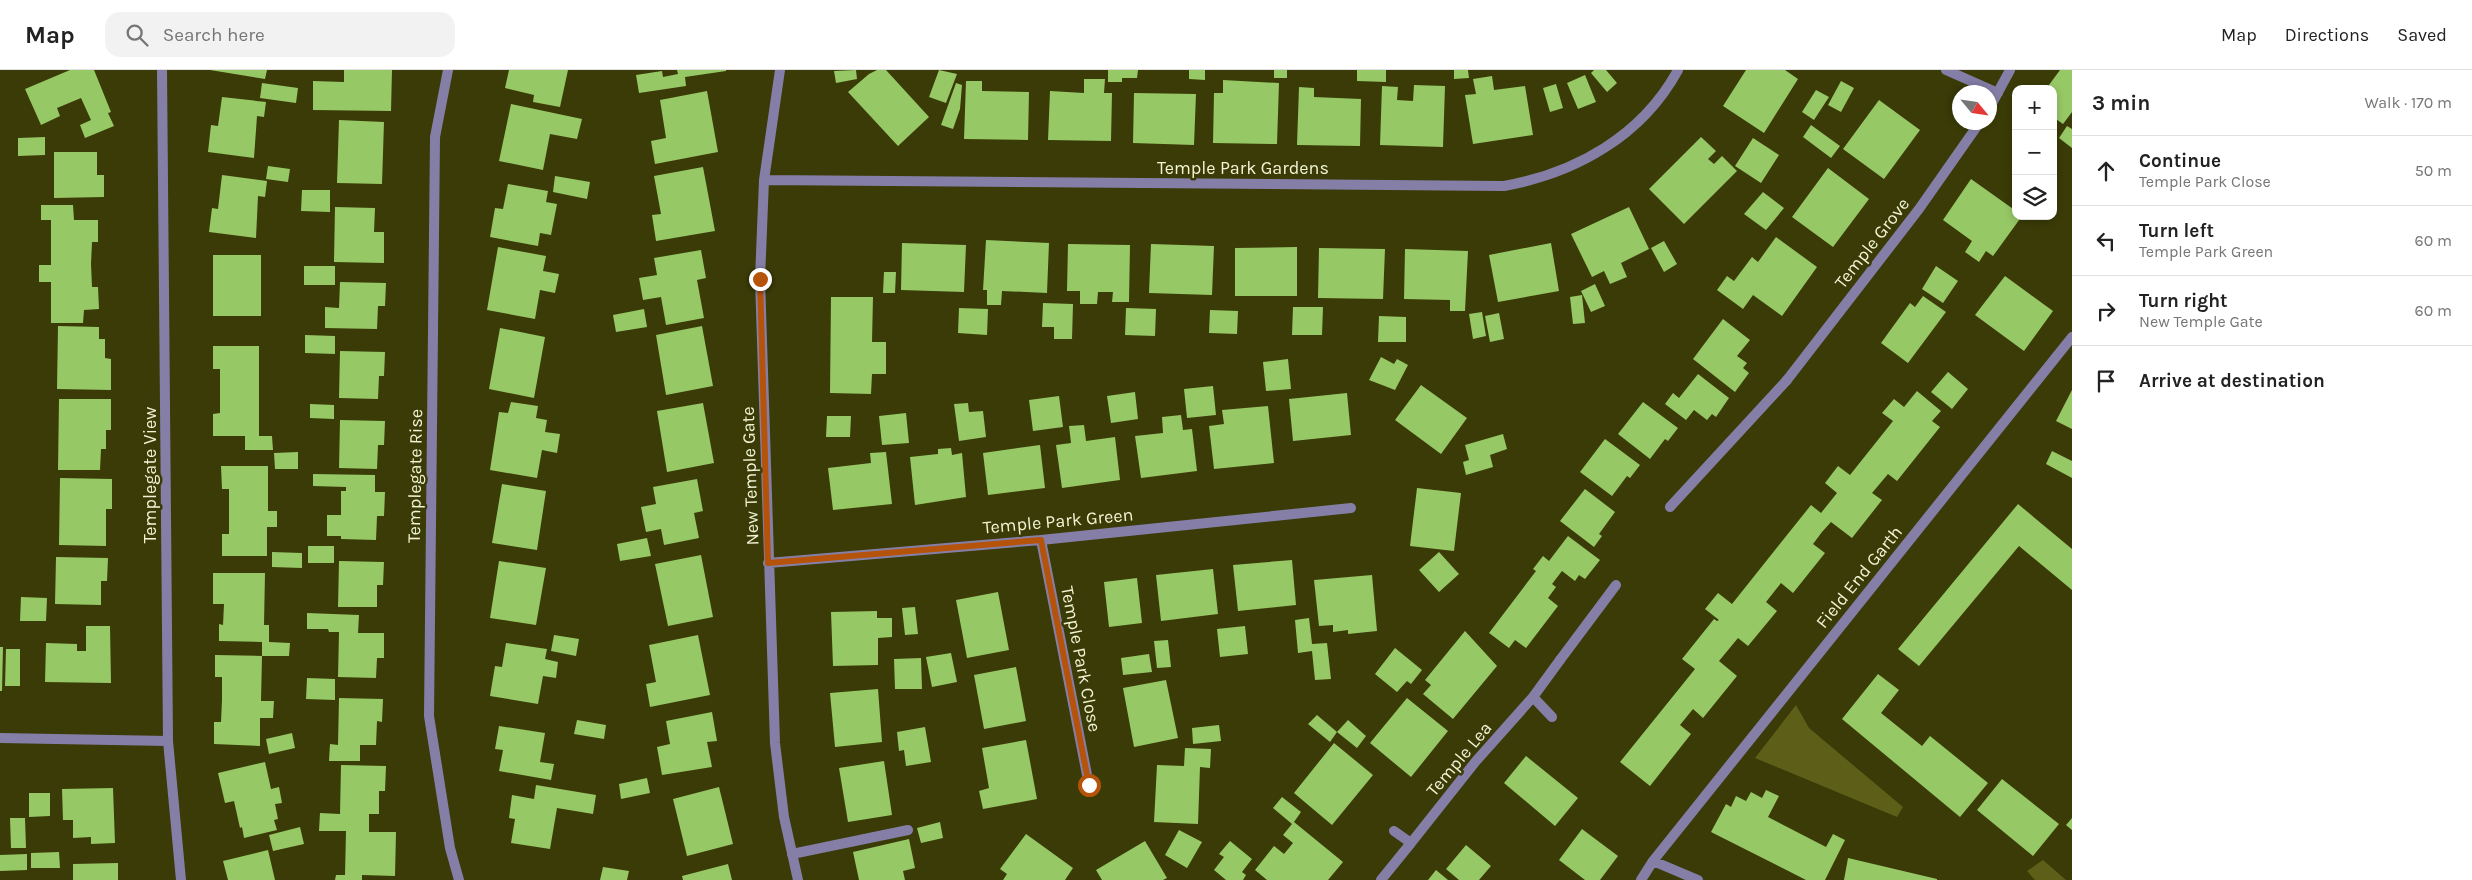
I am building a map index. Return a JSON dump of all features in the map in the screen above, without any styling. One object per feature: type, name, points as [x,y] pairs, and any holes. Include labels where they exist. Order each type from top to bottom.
[{"type":"street","name":"Templegate View","points":[[162,70],[168,741],[181,880]]},
{"type":"street","name":"Templegate Rise","points":[[448,70],[435,137],[429,716],[450,848],[458,880]]},
{"type":"street","name":"New Temple Gate","points":[[780,70],[764,180],[760,279],[775,743],[784,817],[798,880]]},
{"type":"street","name":"Temple Park Gardens","points":[[764,180],[1504,186],[1550,176],[1585,160],[1612,144],[1647,113],[1662,95],[1678,70]]},
{"type":"street","points":[[1946,70],[1998,93],[2010,70]]},
{"type":"street","name":"Temple Grove","points":[[1670,507],[1787,380],[1919,209],[1974,130]]},
{"type":"street","name":"Field End Garth","points":[[1641,880],[1653,861],[2072,337]]},
{"type":"street","name":"Temple Park Green","points":[[768,563],[1041,540],[1351,508]]},
{"type":"street","name":"Temple Park Close","points":[[1041,540],[1089,785]]},
{"type":"street","name":"Temple Lea","points":[[1381,880],[1476,761],[1533,697],[1616,585]]},
{"type":"street","points":[[1533,697],[1552,717]]},
{"type":"street","points":[[0,738],[168,741]]},
{"type":"street","points":[[792,854],[908,830]]},
{"type":"street","points":[[1394,831],[1411,843]]},
{"type":"street","points":[[1653,861],[1698,880]]},
{"type":"shaded area","points":[[1796,705],[1809,728],[1903,807],[1897,817],[1755,758]]},
{"type":"shaded area","points":[[2043,860],[2066,880],[2035,880],[2027,871]]},
{"type":"building","points":[[70,70],[94,70],[111,112],[108,113],[114,126],[85,138],[80,125],[91,120],[81,98],[57,108],[60,116],[41,125],[25,89]]},
{"type":"building","points":[[210,70],[267,70],[265,79]]},
{"type":"building","points":[[344,70],[392,70],[391,111],[313,110],[313,81],[344,82]]},
{"type":"building","points":[[509,70],[568,70],[560,107],[533,102],[534,95],[505,88]]},
{"type":"building","points":[[677,70],[726,71],[685,77],[686,86],[639,93],[636,75],[662,71],[663,77],[678,74]]},
{"type":"building","points":[[856,70],[857,79],[836,83],[834,71]]},
{"type":"building","points":[[877,70],[886,70],[929,117],[898,146],[848,92],[869,74]]},
{"type":"building","points":[[939,70],[957,74],[946,103],[929,97]]},
{"type":"building","points":[[1108,70],[1138,70],[1137,78],[1122,78],[1122,82],[1108,82]]},
{"type":"building","points":[[1189,70],[1205,70],[1205,80],[1189,79]]},
{"type":"building","points":[[1274,70],[1287,70],[1287,78],[1274,78]]},
{"type":"building","points":[[1357,70],[1386,70],[1386,82],[1357,81]]},
{"type":"building","points":[[1454,70],[1468,70],[1469,78],[1454,79]]},
{"type":"building","points":[[1594,70],[1606,70],[1617,83],[1607,92],[1591,73]]},
{"type":"building","points":[[1746,70],[1785,70],[1798,79],[1764,133],[1723,106]]},
{"type":"building","points":[[2060,70],[2072,70],[2072,112],[2063,124],[2057,120],[2057,85],[2049,85]]},
{"type":"building","points":[[1585,75],[1596,102],[1578,109],[1567,83]]},
{"type":"building","points":[[1492,76],[1494,90],[1525,86],[1533,135],[1473,144],[1465,95],[1476,94],[1473,79]]},
{"type":"building","points":[[1084,79],[1105,79],[1104,93],[1112,93],[1111,141],[1048,140],[1050,91],[1084,93]]},
{"type":"building","points":[[1223,80],[1279,83],[1277,144],[1213,143],[1214,93],[1223,93]]},
{"type":"building","points":[[966,81],[982,81],[982,91],[1029,92],[1028,140],[964,139]]},
{"type":"building","points":[[1841,81],[1854,88],[1841,112],[1828,105]]},
{"type":"building","points":[[262,83],[298,88],[296,103],[260,98]]},
{"type":"building","points":[[956,83],[962,85],[960,109],[953,129],[941,125]]},
{"type":"building","points":[[1556,84],[1563,108],[1550,112],[1543,88]]},
{"type":"building","points":[[1414,85],[1445,86],[1443,147],[1380,145],[1382,86],[1398,87],[1397,100],[1413,101]]},
{"type":"building","points":[[1299,87],[1314,88],[1314,97],[1361,99],[1360,146],[1297,145]]},
{"type":"building","points":[[1816,90],[1829,97],[1814,120],[1802,112]]},
{"type":"building","points":[[707,91],[718,152],[655,164],[651,141],[666,138],[660,100]]},
{"type":"building","points":[[1134,93],[1196,94],[1194,145],[1133,143]]},
{"type":"building","points":[[222,97],[266,102],[264,117],[257,116],[254,158],[208,152],[211,125],[218,126]]},
{"type":"building","points":[[1879,100],[1920,130],[1884,179],[1843,149]]},
{"type":"building","points":[[511,104],[582,119],[577,139],[550,134],[543,170],[499,161]]},
{"type":"building","points":[[339,120],[384,122],[382,184],[337,183]]},
{"type":"building","points":[[1811,125],[1840,146],[1831,158],[1803,137]]},
{"type":"building","points":[[2067,126],[2072,129],[2072,148],[2059,138]]},
{"type":"building","points":[[45,137],[45,155],[18,156],[18,138]]},
{"type":"building","points":[[1701,137],[1716,151],[1708,159],[1714,164],[1722,156],[1737,171],[1684,224],[1649,189]]},
{"type":"building","points":[[1753,138],[1779,155],[1761,183],[1735,166]]},
{"type":"building","points":[[54,152],[97,152],[97,175],[104,175],[104,197],[54,198]]},
{"type":"building","points":[[268,166],[290,169],[288,182],[266,179]]},
{"type":"building","points":[[703,167],[715,231],[656,241],[652,215],[661,214],[654,176]]},
{"type":"building","points":[[1828,168],[1869,199],[1833,247],[1792,217]]},
{"type":"building","points":[[222,175],[267,181],[265,197],[258,196],[256,238],[209,232],[212,208],[218,209]]},
{"type":"building","points":[[555,176],[590,182],[587,199],[553,192]]},
{"type":"building","points":[[1971,179],[2012,208],[2012,220],[2019,220],[1993,256],[1986,251],[1979,262],[1965,252],[1972,241],[1943,220]]},
{"type":"building","points":[[508,184],[548,191],[546,202],[557,204],[551,235],[540,233],[538,246],[490,237],[495,208],[503,209]]},
{"type":"building","points":[[302,190],[330,190],[330,212],[301,211]]},
{"type":"building","points":[[1763,192],[1784,208],[1766,230],[1744,214]]},
{"type":"building","points":[[41,205],[73,205],[74,220],[98,220],[98,242],[92,242],[91,264],[92,287],[98,287],[99,309],[84,310],[83,323],[51,323],[51,282],[39,282],[39,265],[51,265],[51,220],[41,220]]},
{"type":"building","points":[[335,207],[375,208],[374,232],[384,232],[384,263],[334,262]]},
{"type":"building","points":[[1629,207],[1649,249],[1621,263],[1627,277],[1610,284],[1604,271],[1592,277],[1571,234]]},
{"type":"building","points":[[1776,237],[1817,267],[1782,316],[1753,295],[1743,309],[1717,290],[1727,276],[1734,281],[1752,257],[1758,262]]},
{"type":"building","points":[[986,240],[1049,243],[1047,293],[1002,291],[1001,305],[987,305],[987,290],[983,290]]},
{"type":"building","points":[[1664,241],[1677,264],[1664,272],[1651,248]]},
{"type":"building","points":[[902,243],[966,245],[964,292],[901,290]]},
{"type":"building","points":[[1551,243],[1559,291],[1498,302],[1489,255]]},
{"type":"building","points":[[1068,244],[1130,245],[1129,302],[1112,302],[1113,292],[1098,292],[1097,304],[1080,304],[1080,291],[1067,291]]},
{"type":"building","points":[[1151,244],[1214,246],[1212,295],[1149,293]]},
{"type":"building","points":[[498,247],[546,256],[543,271],[559,274],[555,293],[540,290],[535,319],[487,310]]},
{"type":"building","points":[[1297,247],[1297,296],[1235,296],[1235,248]]},
{"type":"building","points":[[1319,248],[1385,249],[1383,299],[1318,298]]},
{"type":"building","points":[[1405,249],[1468,251],[1465,311],[1450,311],[1450,300],[1404,299]]},
{"type":"building","points":[[701,250],[706,278],[697,280],[704,318],[666,325],[661,297],[643,300],[639,278],[657,275],[654,258]]},
{"type":"building","points":[[213,255],[261,255],[261,316],[213,316]]},
{"type":"building","points":[[304,266],[335,266],[335,285],[304,285]]},
{"type":"building","points":[[1936,266],[1958,281],[1943,303],[1922,289]]},
{"type":"building","points":[[884,272],[896,272],[895,293],[883,293]]},
{"type":"building","points":[[2005,276],[2053,311],[2024,351],[1975,315]]},
{"type":"building","points":[[340,282],[386,283],[385,306],[378,306],[377,329],[325,328],[325,307],[339,308]]},
{"type":"building","points":[[1595,284],[1605,306],[1591,312],[1581,291]]},
{"type":"building","points":[[1582,295],[1585,323],[1573,324],[1570,297]]},
{"type":"building","points":[[1923,296],[1946,312],[1908,363],[1881,343],[1910,303],[1915,307]]},
{"type":"building","points":[[831,297],[873,297],[872,342],[886,342],[886,374],[872,374],[871,394],[830,393]]},
{"type":"building","points":[[1043,303],[1073,304],[1072,339],[1054,339],[1054,327],[1042,327]]},
{"type":"building","points":[[1293,307],[1323,307],[1322,335],[1292,335]]},
{"type":"building","points":[[959,308],[988,309],[987,335],[958,333]]},
{"type":"building","points":[[1126,308],[1156,309],[1155,336],[1125,335]]},
{"type":"building","points":[[644,309],[647,327],[616,332],[613,315]]},
{"type":"building","points":[[1210,310],[1238,311],[1237,334],[1209,333]]},
{"type":"building","points":[[1482,312],[1486,336],[1473,339],[1469,314]]},
{"type":"building","points":[[1499,313],[1504,339],[1490,342],[1485,316]]},
{"type":"building","points":[[1379,316],[1406,317],[1406,342],[1378,342]]},
{"type":"building","points":[[1723,319],[1750,340],[1737,356],[1747,363],[1743,368],[1749,373],[1735,392],[1693,359]]},
{"type":"building","points":[[58,326],[99,327],[99,339],[105,339],[105,358],[111,359],[111,390],[57,389]]},
{"type":"building","points":[[702,326],[713,386],[666,395],[656,335]]},
{"type":"building","points":[[500,328],[545,337],[534,398],[489,389]]},
{"type":"building","points":[[305,335],[335,336],[335,354],[305,353]]},
{"type":"building","points":[[213,346],[259,346],[259,436],[272,436],[273,450],[245,450],[245,436],[213,436],[213,414],[220,413],[220,369],[213,369]]},
{"type":"building","points":[[340,351],[385,352],[384,376],[379,376],[378,399],[339,398]]},
{"type":"building","points":[[1381,357],[1394,364],[1397,359],[1408,365],[1395,390],[1369,380]]},
{"type":"building","points":[[1288,359],[1291,389],[1266,391],[1263,362]]},
{"type":"building","points":[[1948,372],[1968,389],[1952,409],[1931,392]]},
{"type":"building","points":[[1698,374],[1729,398],[1716,417],[1712,414],[1707,420],[1694,410],[1686,420],[1665,404],[1673,393],[1679,398]]},
{"type":"building","points":[[1421,385],[1467,418],[1441,454],[1395,420]]},
{"type":"building","points":[[1213,386],[1216,415],[1187,418],[1184,389]]},
{"type":"building","points":[[2072,390],[2072,429],[2056,421]]},
{"type":"building","points":[[1917,391],[1941,411],[1932,421],[1940,427],[1897,481],[1888,474],[1872,493],[1882,500],[1852,538],[1831,522],[1822,532],[1813,544],[1825,553],[1793,593],[1781,583],[1766,602],[1777,611],[1748,646],[1738,638],[1719,661],[1737,676],[1703,718],[1693,709],[1680,725],[1691,734],[1650,786],[1620,762],[1695,669],[1682,659],[1714,619],[1719,620],[1705,609],[1718,593],[1732,604],[1811,505],[1821,513],[1837,493],[1825,483],[1838,466],[1850,475],[1893,421],[1882,413],[1894,399],[1904,407]]},
{"type":"building","points":[[1135,392],[1138,419],[1111,423],[1107,396]]},
{"type":"building","points":[[1347,393],[1351,435],[1293,441],[1289,399]]},
{"type":"building","points":[[1059,396],[1063,427],[1033,431],[1029,400]]},
{"type":"building","points":[[59,399],[111,399],[111,430],[106,430],[106,449],[101,449],[100,470],[58,470]]},
{"type":"building","points":[[511,402],[538,406],[536,418],[547,420],[545,432],[560,434],[557,453],[542,450],[537,478],[490,470],[499,412],[508,413]]},
{"type":"building","points":[[1643,402],[1678,428],[1668,441],[1665,439],[1650,459],[1618,434]]},
{"type":"building","points":[[703,403],[714,463],[667,472],[657,411]]},
{"type":"building","points":[[968,403],[969,412],[983,411],[986,437],[959,441],[954,404]]},
{"type":"building","points":[[310,404],[334,405],[334,419],[310,418]]},
{"type":"building","points":[[1268,406],[1274,463],[1214,469],[1209,426],[1224,424],[1222,410]]},
{"type":"building","points":[[906,413],[909,443],[882,445],[879,416]]},
{"type":"building","points":[[1181,415],[1183,430],[1192,429],[1197,471],[1141,478],[1135,436],[1163,433],[1162,417]]},
{"type":"building","points":[[827,416],[851,416],[850,437],[826,437]]},
{"type":"building","points":[[340,420],[385,421],[384,445],[378,445],[377,469],[339,468]]},
{"type":"building","points":[[1084,425],[1086,441],[1115,437],[1120,480],[1062,488],[1056,445],[1071,443],[1069,426]]},
{"type":"building","points":[[1503,434],[1507,449],[1490,455],[1493,467],[1466,475],[1463,462],[1469,460],[1465,445]]},
{"type":"building","points":[[1605,439],[1640,465],[1630,478],[1627,476],[1612,496],[1580,472]]},
{"type":"building","points":[[1040,445],[1045,488],[988,495],[983,453]]},
{"type":"building","points":[[951,448],[952,455],[962,453],[966,497],[915,505],[910,457],[938,454],[938,449]]},
{"type":"building","points":[[2052,451],[2072,461],[2072,478],[2046,464]]},
{"type":"building","points":[[298,452],[298,469],[275,469],[274,453]]},
{"type":"building","points":[[886,452],[892,504],[833,510],[828,468],[871,463],[870,453]]},
{"type":"building","points":[[221,466],[268,466],[268,511],[277,511],[277,527],[267,527],[267,556],[222,556],[222,534],[229,534],[229,489],[222,489]]},
{"type":"building","points":[[313,474],[375,475],[375,492],[385,492],[384,516],[377,516],[376,540],[341,539],[341,536],[327,536],[327,515],[341,515],[341,491],[346,491],[346,487],[313,486]]},
{"type":"building","points":[[60,478],[112,479],[112,509],[106,509],[106,546],[59,545]]},
{"type":"building","points":[[697,479],[703,511],[694,513],[699,538],[664,545],[661,529],[646,532],[641,507],[656,504],[653,487]]},
{"type":"building","points":[[502,484],[546,491],[537,550],[492,543]]},
{"type":"building","points":[[1417,488],[1461,493],[1454,551],[1410,546]]},
{"type":"building","points":[[1585,489],[1615,512],[1599,534],[1602,536],[1594,547],[1560,521]]},
{"type":"building","points":[[2018,504],[2072,549],[2072,590],[2019,546],[1919,666],[1898,649]]},
{"type":"building","points":[[1568,536],[1600,560],[1585,579],[1579,575],[1575,581],[1562,571],[1552,584],[1556,587],[1548,598],[1558,606],[1526,648],[1515,640],[1509,648],[1489,633],[1536,571],[1533,569],[1543,556],[1549,561]]},
{"type":"building","points":[[647,538],[651,556],[620,561],[617,544]]},
{"type":"building","points":[[308,546],[334,546],[334,563],[308,563]]},
{"type":"building","points":[[272,552],[302,553],[302,568],[272,567]]},
{"type":"building","points":[[1439,552],[1459,574],[1439,592],[1419,570]]},
{"type":"building","points":[[701,555],[713,617],[668,626],[655,564]]},
{"type":"building","points":[[56,557],[108,558],[107,581],[101,581],[101,605],[55,604]]},
{"type":"building","points":[[1292,560],[1296,605],[1238,611],[1233,565]]},
{"type":"building","points":[[339,561],[384,562],[383,585],[377,585],[377,607],[338,607]]},
{"type":"building","points":[[499,561],[546,568],[536,625],[490,618]]},
{"type":"building","points":[[1213,569],[1218,614],[1161,621],[1156,575]]},
{"type":"building","points":[[213,573],[265,573],[264,625],[269,625],[269,642],[290,643],[289,656],[262,656],[262,642],[219,641],[219,624],[223,625],[224,604],[213,604]]},
{"type":"building","points":[[1372,575],[1377,631],[1348,634],[1348,630],[1333,632],[1333,625],[1319,626],[1314,580]]},
{"type":"building","points":[[1137,578],[1142,623],[1109,627],[1104,582]]},
{"type":"building","points":[[998,592],[1009,650],[967,658],[956,600]]},
{"type":"building","points":[[21,597],[47,598],[46,621],[20,621]]},
{"type":"building","points":[[915,607],[918,634],[905,635],[902,608]]},
{"type":"building","points":[[877,611],[877,618],[892,618],[892,637],[878,638],[878,665],[833,666],[831,612]]},
{"type":"building","points":[[307,613],[359,615],[358,633],[384,633],[384,658],[377,658],[376,678],[338,677],[339,632],[329,632],[328,629],[307,629]]},
{"type":"building","points":[[1309,618],[1312,644],[1327,643],[1331,679],[1315,680],[1312,651],[1298,653],[1295,620]]},
{"type":"building","points":[[86,626],[110,626],[111,683],[45,682],[46,643],[77,644],[77,651],[86,651]]},
{"type":"building","points":[[1245,626],[1248,654],[1220,657],[1217,629]]},
{"type":"building","points":[[1465,631],[1497,666],[1453,719],[1423,694],[1431,685],[1425,680]]},
{"type":"building","points":[[554,635],[579,639],[576,656],[551,651]]},
{"type":"building","points":[[698,635],[710,695],[650,707],[646,684],[656,682],[649,645]]},
{"type":"building","points":[[1168,640],[1171,667],[1157,668],[1154,641]]},
{"type":"building","points":[[506,643],[547,649],[545,659],[558,662],[556,678],[543,676],[538,704],[490,696],[495,666],[502,667]]},
{"type":"building","points":[[0,647],[3,647],[2,691],[0,691]]},
{"type":"building","points":[[1395,648],[1422,670],[1411,684],[1407,681],[1397,692],[1375,674]]},
{"type":"building","points":[[6,649],[20,649],[20,686],[5,686]]},
{"type":"building","points":[[951,653],[957,682],[932,687],[926,657]]},
{"type":"building","points":[[1149,654],[1152,672],[1123,675],[1121,658]]},
{"type":"building","points":[[215,655],[262,656],[261,701],[274,701],[273,718],[260,718],[260,746],[214,744],[214,722],[221,722],[222,700],[222,677],[215,677]]},
{"type":"building","points":[[921,658],[922,689],[895,689],[894,659]]},
{"type":"building","points":[[1016,667],[1026,721],[984,729],[974,675]]},
{"type":"building","points":[[1878,674],[1899,690],[1881,713],[1922,746],[1930,736],[1988,783],[1960,817],[1842,719]]},
{"type":"building","points":[[307,678],[335,679],[335,700],[306,699]]},
{"type":"building","points":[[1166,680],[1178,738],[1134,747],[1123,688]]},
{"type":"building","points":[[878,689],[882,742],[835,747],[830,693]]},
{"type":"building","points":[[339,698],[383,699],[382,722],[377,721],[376,745],[360,745],[360,761],[329,761],[330,744],[338,745]]},
{"type":"building","points":[[1407,698],[1448,731],[1411,777],[1370,743]]},
{"type":"building","points":[[712,712],[717,741],[707,742],[712,767],[662,775],[657,747],[670,744],[666,721]]},
{"type":"building","points":[[1317,715],[1337,732],[1330,742],[1308,724]]},
{"type":"building","points":[[577,720],[606,725],[604,739],[574,734]]},
{"type":"building","points":[[1348,720],[1366,736],[1357,748],[1337,732]]},
{"type":"building","points":[[1219,725],[1221,741],[1193,744],[1192,728]]},
{"type":"building","points":[[499,726],[545,733],[540,762],[554,764],[551,780],[499,771],[503,750],[495,749]]},
{"type":"building","points":[[925,727],[931,762],[906,766],[904,750],[899,751],[897,732]]},
{"type":"building","points":[[292,733],[295,748],[269,754],[266,739]]},
{"type":"building","points":[[1026,740],[1037,799],[983,809],[979,791],[989,788],[982,748]]},
{"type":"building","points":[[1334,743],[1373,775],[1332,825],[1294,793]]},
{"type":"building","points":[[1185,748],[1211,749],[1210,768],[1200,767],[1198,824],[1154,822],[1157,765],[1184,766]]},
{"type":"building","points":[[1526,756],[1578,798],[1555,826],[1504,783]]},
{"type":"building","points":[[884,761],[892,815],[848,822],[839,768]]},
{"type":"building","points":[[265,762],[271,789],[279,787],[282,803],[275,804],[278,819],[274,820],[277,830],[244,838],[234,801],[225,803],[218,773]]},
{"type":"building","points":[[341,765],[386,766],[385,791],[379,791],[379,814],[369,814],[369,832],[396,832],[395,876],[362,875],[362,880],[335,880],[336,875],[345,875],[346,831],[319,831],[320,813],[340,814]]},
{"type":"building","points":[[647,778],[650,793],[621,799],[619,784]]},
{"type":"building","points":[[2002,779],[2059,824],[2033,856],[1977,810]]},
{"type":"building","points":[[536,785],[596,795],[593,814],[557,808],[550,849],[511,843],[515,819],[509,818],[512,795],[534,799]]},
{"type":"building","points":[[719,787],[733,844],[687,856],[673,799]]},
{"type":"building","points":[[113,788],[115,843],[91,844],[91,837],[73,838],[73,820],[63,820],[62,789]]},
{"type":"building","points":[[1766,790],[1779,796],[1768,817],[1826,847],[1833,834],[1845,840],[1825,880],[1806,880],[1711,832],[1726,804],[1731,807],[1736,796],[1746,801],[1751,792],[1762,798]]},
{"type":"building","points":[[29,793],[50,793],[50,816],[29,817]]},
{"type":"building","points":[[1282,797],[1301,812],[1294,822],[1343,862],[1328,880],[1267,880],[1255,870],[1274,846],[1284,854],[1293,843],[1283,835],[1292,824],[1273,808]]},
{"type":"building","points":[[10,818],[25,818],[26,848],[11,848]]},
{"type":"building","points":[[2072,818],[2072,830],[2066,825]]},
{"type":"building","points":[[940,822],[943,838],[921,843],[917,828]]},
{"type":"building","points":[[300,827],[304,844],[273,851],[269,835]]},
{"type":"building","points":[[1582,829],[1618,856],[1600,880],[1585,880],[1559,860]]},
{"type":"building","points":[[1179,830],[1202,842],[1187,868],[1165,855]]},
{"type":"building","points":[[1026,834],[1073,868],[1065,880],[1003,880],[1007,874],[1000,869]]},
{"type":"building","points":[[909,839],[915,868],[903,871],[905,880],[859,880],[853,852]]},
{"type":"building","points":[[1145,841],[1167,878],[1163,880],[1102,880],[1096,870]]},
{"type":"building","points":[[1230,841],[1252,859],[1242,872],[1246,875],[1243,880],[1226,880],[1214,870],[1224,857],[1219,854]]},
{"type":"building","points":[[1466,845],[1491,866],[1479,880],[1459,880],[1446,869]]},
{"type":"building","points":[[268,850],[275,880],[228,880],[223,861]]},
{"type":"building","points":[[59,852],[60,868],[31,868],[31,853]]},
{"type":"building","points":[[27,854],[27,870],[0,871],[0,855]]},
{"type":"building","points":[[1848,858],[1937,879],[1937,880],[1844,880]]},
{"type":"building","points":[[118,863],[118,880],[73,880],[73,864]]},
{"type":"building","points":[[728,864],[732,880],[683,880],[682,876]]},
{"type":"building","points":[[603,867],[629,871],[627,880],[600,880]]},
{"type":"building","points":[[1436,870],[1448,880],[1428,880]]},
{"type":"route","points":[[760,279],[768,563],[1041,540],[1089,785]]}]
